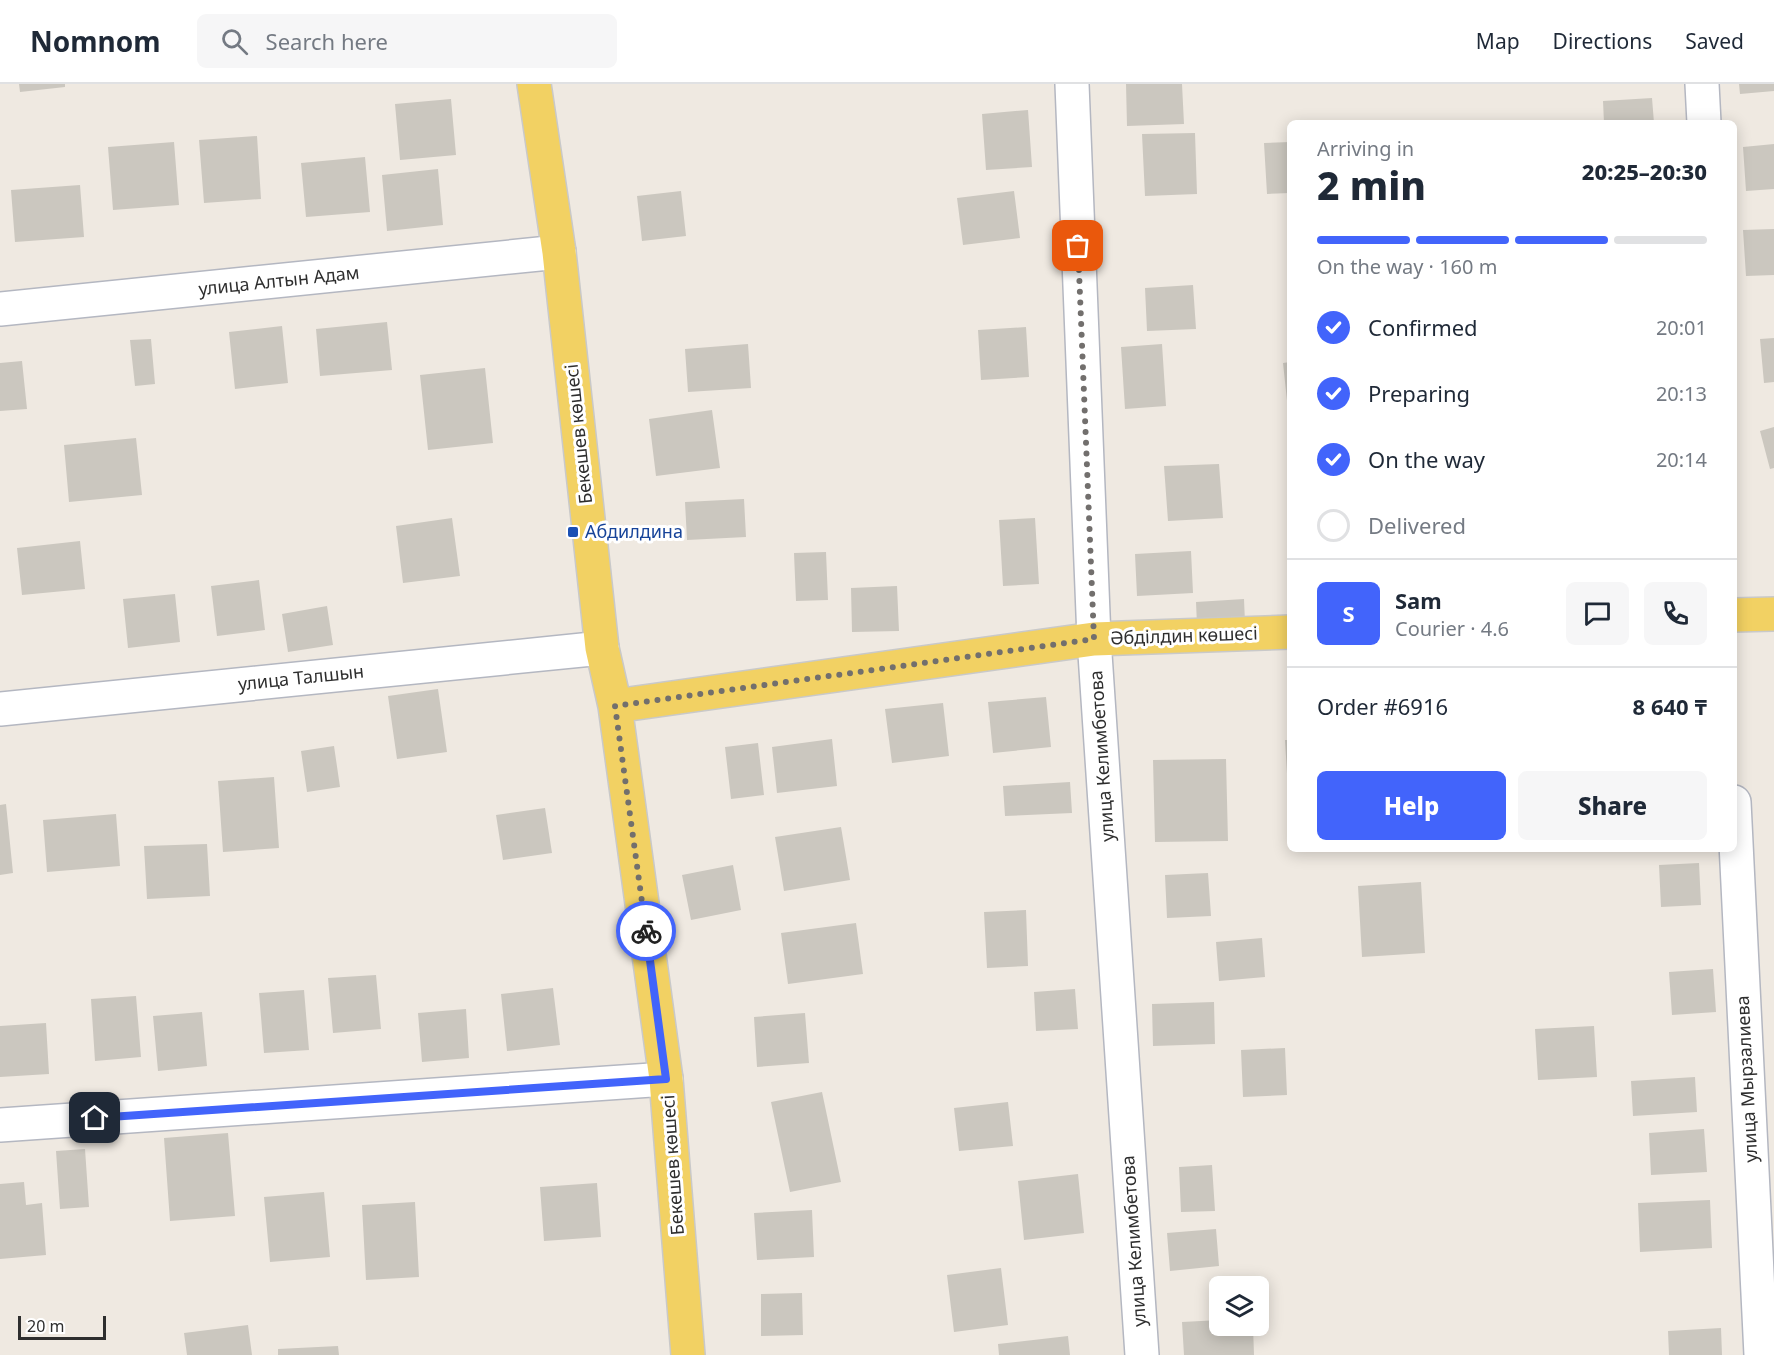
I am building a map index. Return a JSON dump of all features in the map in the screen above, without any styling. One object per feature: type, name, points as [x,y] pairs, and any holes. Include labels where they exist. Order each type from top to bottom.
[{"type":"main road","name":"Бекешев көшесі","points":[[534,84],[559,252],[602,648],[615,706],[666,1079],[688,1355]]},
{"type":"main road","points":[[1737,615],[1774,614]]},
{"type":"main road","name":"Әбділдин көшесі","points":[[615,706],[1094,639],[1287,632]]},
{"type":"street","name":"улица Келимбетова","points":[[1072,84],[1094,639],[1142,1355]]},
{"type":"street","points":[[1702,84],[1704,120]]},
{"type":"street","name":"улица Алтын Адам","points":[[0,309],[559,252]]},
{"type":"street","name":"улица Талшын","points":[[0,709],[602,648]]},
{"type":"street","name":"улица Мырзалиева","points":[[1736,852],[1761,1355]]},
{"type":"street","points":[[0,1125],[666,1079]]},
{"type":"building","points":[[19,84],[65,84],[65,87],[20,92]]},
{"type":"building","points":[[1126,84],[1182,84],[1184,124],[1127,126]]},
{"type":"building","points":[[1739,84],[1774,84],[1774,91],[1740,94]]},
{"type":"building","points":[[1652,98],[1654,120],[1604,120],[1603,101]]},
{"type":"building","points":[[451,99],[456,155],[400,160],[395,104]]},
{"type":"building","points":[[1028,110],[1032,167],[986,170],[982,114]]},
{"type":"building","points":[[1195,133],[1197,194],[1145,196],[1142,134]]},
{"type":"building","points":[[257,136],[261,199],[204,203],[199,140]]},
{"type":"building","points":[[174,142],[179,205],[113,210],[108,147]]},
{"type":"building","points":[[1287,142],[1287,193],[1267,194],[1264,143]]},
{"type":"building","points":[[1774,144],[1774,189],[1746,191],[1743,147]]},
{"type":"building","points":[[365,157],[370,212],[306,217],[301,163]]},
{"type":"building","points":[[438,169],[443,225],[387,231],[382,175]]},
{"type":"building","points":[[80,185],[84,237],[15,242],[11,190]]},
{"type":"building","points":[[681,191],[686,236],[642,241],[637,196]]},
{"type":"building","points":[[1014,191],[1020,238],[963,245],[957,198]]},
{"type":"building","points":[[1774,229],[1774,275],[1746,276],[1743,230]]},
{"type":"building","points":[[1193,285],[1196,329],[1147,331],[1145,288]]},
{"type":"building","points":[[387,322],[392,370],[320,376],[316,329]]},
{"type":"building","points":[[282,326],[288,383],[235,389],[229,332]]},
{"type":"building","points":[[1026,327],[1029,377],[981,380],[978,330]]},
{"type":"building","points":[[1774,338],[1774,382],[1764,383],[1760,339]]},
{"type":"building","points":[[151,339],[155,384],[135,386],[130,340]]},
{"type":"building","points":[[748,344],[751,388],[688,392],[685,349]]},
{"type":"building","points":[[1162,344],[1166,406],[1125,409],[1121,347]]},
{"type":"building","points":[[22,361],[27,409],[0,411],[0,363]]},
{"type":"building","points":[[1287,362],[1287,401],[1283,363]]},
{"type":"building","points":[[485,368],[493,443],[428,450],[420,375]]},
{"type":"building","points":[[712,410],[720,468],[656,476],[649,419]]},
{"type":"building","points":[[1774,427],[1774,468],[1770,469],[1760,431]]},
{"type":"building","points":[[136,438],[142,495],[69,502],[64,445]]},
{"type":"building","points":[[1219,464],[1223,518],[1168,521],[1164,466]]},
{"type":"building","points":[[744,499],[746,537],[687,540],[685,502]]},
{"type":"building","points":[[452,518],[460,576],[403,583],[396,526]]},
{"type":"building","points":[[1035,518],[1039,584],[1003,586],[999,520]]},
{"type":"building","points":[[80,541],[85,589],[22,595],[17,548]]},
{"type":"building","points":[[1191,551],[1193,593],[1137,596],[1135,554]]},
{"type":"building","points":[[826,552],[828,600],[796,601],[794,553]]},
{"type":"building","points":[[259,580],[265,630],[217,636],[211,586]]},
{"type":"building","points":[[897,586],[899,631],[852,632],[851,588]]},
{"type":"building","points":[[175,594],[180,642],[128,648],[123,599]]},
{"type":"building","points":[[1244,599],[1245,623],[1197,625],[1196,602]]},
{"type":"building","points":[[327,606],[333,645],[288,652],[282,614]]},
{"type":"building","points":[[438,689],[447,752],[397,759],[388,696]]},
{"type":"building","points":[[1046,697],[1051,747],[993,753],[988,702]]},
{"type":"building","points":[[943,703],[949,756],[892,763],[885,709]]},
{"type":"building","points":[[832,739],[837,786],[777,793],[772,747]]},
{"type":"building","points":[[1285,740],[1287,740],[1287,773]]},
{"type":"building","points":[[758,743],[764,795],[731,799],[725,747]]},
{"type":"building","points":[[334,746],[340,787],[307,792],[301,751]]},
{"type":"building","points":[[1226,759],[1228,841],[1155,842],[1153,760]]},
{"type":"building","points":[[274,777],[279,848],[223,852],[218,781]]},
{"type":"building","points":[[1070,782],[1072,813],[1005,816],[1003,786]]},
{"type":"building","points":[[6,804],[13,873],[0,875],[0,805]]},
{"type":"building","points":[[545,808],[552,853],[503,860],[496,815]]},
{"type":"building","points":[[116,814],[120,866],[47,872],[43,820]]},
{"type":"building","points":[[841,827],[850,880],[784,891],[775,837]]},
{"type":"building","points":[[207,844],[210,896],[147,899],[144,846]]},
{"type":"building","points":[[1699,863],[1701,905],[1661,907],[1659,865]]},
{"type":"building","points":[[733,865],[741,910],[691,920],[682,875]]},
{"type":"building","points":[[1208,873],[1211,916],[1167,918],[1165,875]]},
{"type":"building","points":[[1421,882],[1425,953],[1362,957],[1358,886]]},
{"type":"building","points":[[1026,910],[1028,966],[987,968],[984,912]]},
{"type":"building","points":[[856,923],[863,974],[788,984],[781,933]]},
{"type":"building","points":[[1262,938],[1265,977],[1219,981],[1216,942]]},
{"type":"building","points":[[1713,969],[1716,1012],[1672,1015],[1669,972]]},
{"type":"building","points":[[376,975],[381,1029],[333,1033],[328,978]]},
{"type":"building","points":[[553,988],[560,1045],[507,1051],[501,994]]},
{"type":"building","points":[[1075,989],[1078,1029],[1036,1031],[1034,992]]},
{"type":"building","points":[[304,990],[309,1050],[264,1053],[259,993]]},
{"type":"building","points":[[136,996],[141,1057],[95,1061],[91,999]]},
{"type":"building","points":[[1214,1002],[1215,1044],[1153,1046],[1152,1004]]},
{"type":"building","points":[[466,1009],[469,1058],[422,1062],[418,1013]]},
{"type":"building","points":[[202,1012],[207,1066],[158,1071],[153,1016]]},
{"type":"building","points":[[805,1013],[809,1063],[757,1067],[754,1017]]},
{"type":"building","points":[[46,1023],[49,1074],[0,1077],[0,1026]]},
{"type":"building","points":[[1594,1026],[1597,1077],[1538,1080],[1535,1029]]},
{"type":"building","points":[[1285,1048],[1287,1095],[1243,1097],[1241,1050]]},
{"type":"building","points":[[1695,1077],[1697,1112],[1633,1116],[1631,1081]]},
{"type":"building","points":[[822,1092],[841,1182],[790,1192],[771,1102]]},
{"type":"building","points":[[1008,1102],[1013,1146],[959,1151],[954,1108]]},
{"type":"building","points":[[1704,1129],[1707,1172],[1651,1175],[1649,1133]]},
{"type":"building","points":[[228,1133],[235,1216],[170,1221],[164,1138]]},
{"type":"building","points":[[85,1149],[89,1207],[60,1209],[56,1151]]},
{"type":"building","points":[[1212,1165],[1215,1211],[1181,1212],[1179,1167]]},
{"type":"building","points":[[1078,1174],[1084,1233],[1024,1240],[1018,1181]]},
{"type":"building","points":[[24,1182],[26,1205],[42,1203],[46,1255],[0,1259],[0,1184]]},
{"type":"building","points":[[597,1183],[601,1237],[544,1241],[540,1187]]},
{"type":"building","points":[[324,1192],[330,1257],[270,1262],[264,1197]]},
{"type":"building","points":[[1710,1200],[1712,1248],[1640,1252],[1638,1203]]},
{"type":"building","points":[[415,1202],[419,1277],[366,1280],[362,1205]]},
{"type":"building","points":[[812,1210],[814,1257],[757,1260],[754,1213]]},
{"type":"building","points":[[1216,1229],[1219,1266],[1170,1271],[1167,1233]]},
{"type":"building","points":[[1001,1268],[1008,1325],[954,1332],[947,1275]]},
{"type":"building","points":[[802,1293],[803,1335],[761,1336],[761,1294]]},
{"type":"building","points":[[1209,1321],[1209,1336],[1253,1336],[1254,1355],[1184,1355],[1182,1322]]},
{"type":"building","points":[[248,1325],[252,1355],[187,1355],[184,1333]]},
{"type":"building","points":[[1721,1328],[1722,1355],[1669,1355],[1668,1331]]},
{"type":"building","points":[[1068,1336],[1070,1355],[999,1355],[998,1344]]},
{"type":"building","points":[[338,1346],[339,1355],[278,1355],[278,1349]]},
{"type":"way so far","points":[[646,931],[615,706],[1094,639],[1078,246]]},
{"type":"place","name":"Абдилдина","points":[[573,532]]},
{"type":"route","points":[[95,1118],[666,1079],[646,931]]}]
